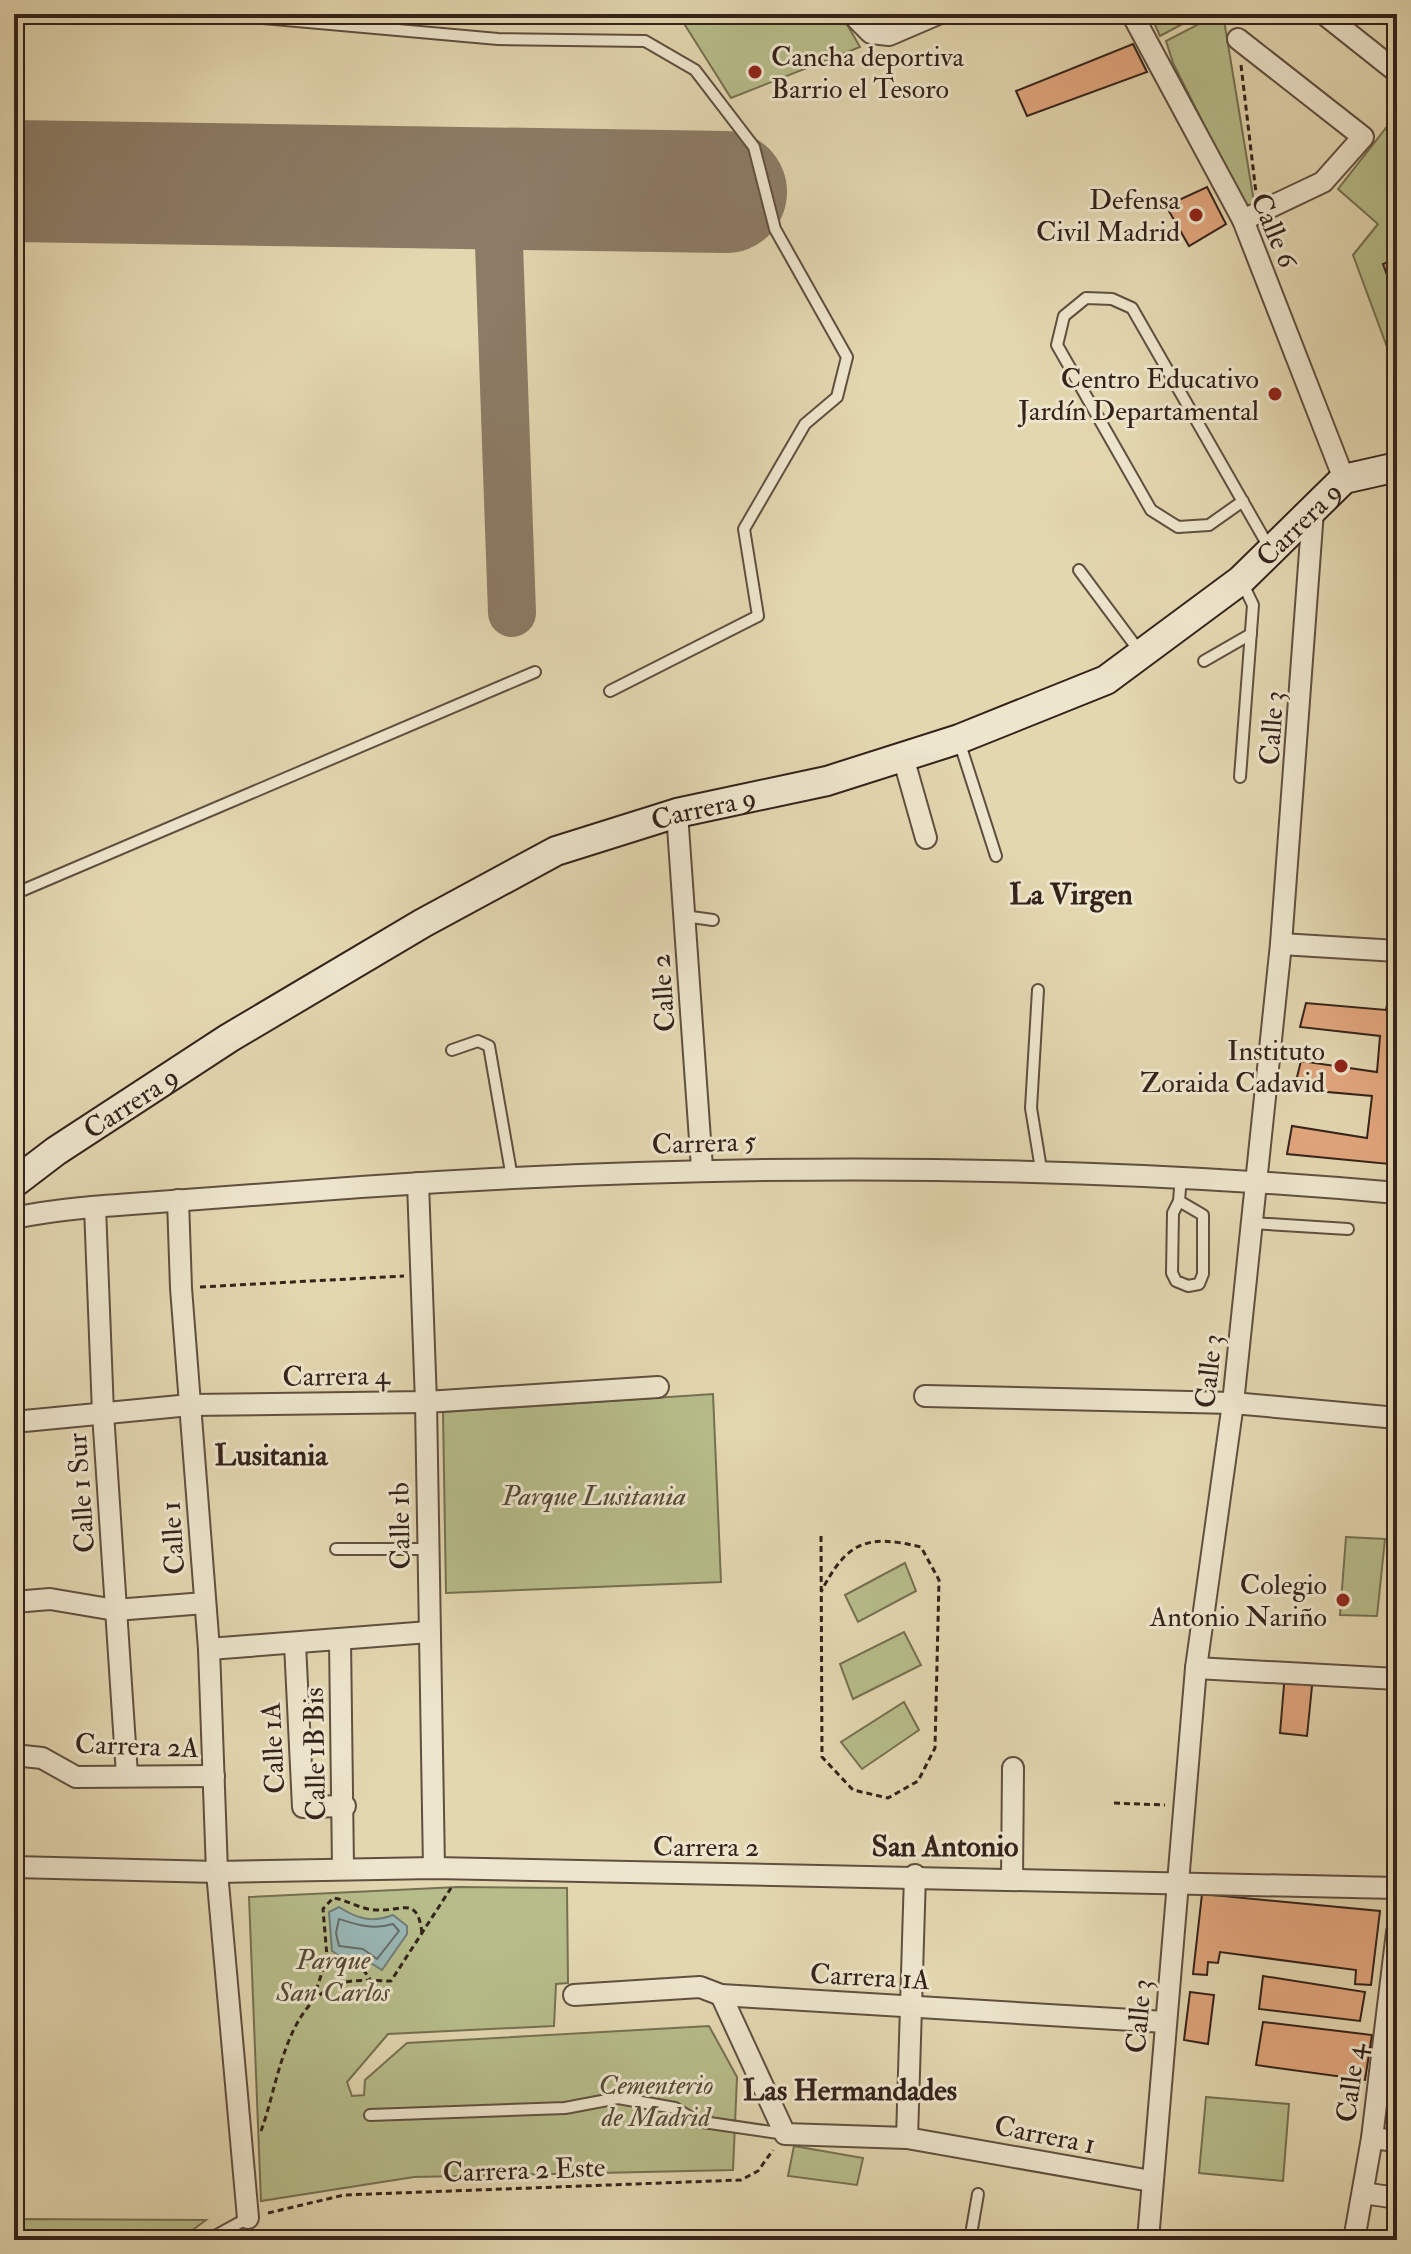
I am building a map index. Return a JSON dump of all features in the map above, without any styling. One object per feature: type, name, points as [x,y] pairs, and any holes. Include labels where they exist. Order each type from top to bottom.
[{"type":"street","points":[[852,14],[871,33],[889,35],[938,14]]},
{"type":"street","name":"Calle 6","points":[[1132,14],[1250,217],[1344,479]]},
{"type":"street","points":[[1324,14],[1397,72]]},
{"type":"street","points":[[1238,39],[1363,137],[1323,182],[1250,217]]},
{"type":"street","name":"Carrera 9","points":[[14,1183],[229,1038],[436,916],[556,851],[677,813],[827,781],[959,739],[1106,680],[1241,580],[1344,479],[1397,467]]},
{"type":"street","name":"Calle 3","points":[[1148,2238],[1196,1668],[1233,1403],[1281,944],[1313,511]]},
{"type":"street","points":[[903,757],[926,838]]},
{"type":"street","name":"Calle 2","points":[[677,813],[702,1168]]},
{"type":"street","points":[[1281,944],[1397,951]]},
{"type":"street","name":"Carrera 5","points":[[14,1218],[178,1200],[702,1168],[1041,1169],[1256,1180],[1397,1193]]},
{"type":"street","name":"Calle 1b","points":[[418,1183],[426,1402],[429,1632],[444,1868]]},
{"type":"street","name":"Calle 1","points":[[178,1200],[181,1288],[209,1649],[217,1872],[248,2218]]},
{"type":"street","name":"Calle 1 Sur","points":[[95,1207],[103,1413],[127,1775]]},
{"type":"street","name":"Carrera 4","points":[[14,1422],[190,1405],[426,1402],[658,1387]]},
{"type":"street","points":[[925,1396],[1233,1403],[1397,1418]]},
{"type":"street","points":[[14,1602],[50,1599],[115,1610],[205,1603]]},
{"type":"street","points":[[209,1649],[429,1632]]},
{"type":"street","name":"Calle 1B Bis","points":[[340,1640],[345,1806],[343,1868]]},
{"type":"street","name":"Calle 1A","points":[[295,1644],[303,1807],[345,1806]]},
{"type":"street","points":[[1196,1668],[1397,1679]]},
{"type":"street","name":"Carrera 2A","points":[[14,1755],[42,1758],[76,1777],[214,1776]]},
{"type":"street","points":[[1012,1879],[1013,1768]]},
{"type":"street","name":"Carrera 2","points":[[14,1867],[217,1872],[444,1868],[915,1875],[1397,1888]]},
{"type":"street","points":[[907,2138],[915,1875]]},
{"type":"street","name":"Calle 4","points":[[1354,2240],[1389,2059],[1397,1932]]},
{"type":"street","name":"Carrera 1A","points":[[574,1995],[700,1987],[721,1995],[1165,2022]]},
{"type":"street","points":[[721,1995],[785,2134]]},
{"type":"street","name":"Carrera 1","points":[[785,2134],[907,2138],[1151,2181]]},
{"type":"street","points":[[1372,2138],[1397,2141]]},
{"type":"street","points":[[1363,2193],[1397,2198]]},
{"type":"lane","points":[[219,14],[498,39],[645,41],[695,70],[754,147],[775,229],[847,357],[837,397],[805,424],[744,529],[758,616],[610,691]]},
{"type":"lane","points":[[1243,501],[1209,525],[1178,527],[1151,510],[1057,345],[1064,316],[1086,298],[1112,299],[1132,308],[1243,501],[1271,550]]},
{"type":"lane","points":[[1079,570],[1142,654]]},
{"type":"lane","points":[[1240,777],[1253,605],[1241,580]]},
{"type":"lane","points":[[1204,661],[1251,634]]},
{"type":"lane","points":[[14,894],[535,672]]},
{"type":"lane","points":[[959,739],[996,856]]},
{"type":"lane","points":[[684,916],[713,920]]},
{"type":"lane","points":[[1038,990],[1031,1108],[1041,1169]]},
{"type":"lane","points":[[452,1050],[478,1041],[489,1046],[512,1179]]},
{"type":"lane","points":[[1179,1201],[1203,1215],[1203,1274],[1199,1284],[1188,1286],[1176,1281],[1172,1273],[1173,1213],[1179,1201],[1181,1176]]},
{"type":"lane","points":[[1252,1223],[1348,1229]]},
{"type":"lane","points":[[336,1549],[428,1549]]},
{"type":"lane","points":[[370,2115],[565,2108],[618,2098],[675,2108],[696,2121],[785,2134]]},
{"type":"lane","points":[[970,2240],[978,2194]]},
{"type":"lane","points":[[208,2240],[248,2218]]},
{"type":"path","points":[[1238,39],[1250,217]]},
{"type":"path","points":[[181,1288],[420,1275]]},
{"type":"path","points":[[821,1536],[821,1592],[822,1757],[853,1790],[888,1798],[918,1781],[935,1748],[939,1580],[921,1547],[891,1540],[863,1542],[833,1568],[821,1592]]},
{"type":"path","points":[[1114,1803],[1185,1805]]},
{"type":"path","points":[[311,2004],[337,1984],[391,1981],[451,1891],[444,1868]]},
{"type":"path","points":[[259,2137],[281,2057],[311,2004],[327,1957],[323,1909],[333,1898],[380,1911],[397,1905],[410,1908],[420,1919],[422,1934]]},
{"type":"path","points":[[327,1957],[359,1964],[372,1980]]},
{"type":"path","name":"Carrera 2 Este","points":[[248,2218],[344,2195],[741,2180],[758,2171],[785,2134]]},
{"type":"path","points":[[656,2232],[661,2240]]},
{"type":"green space","name":"Cancha deportiva Barrio el Tesoro","points":[[678,14],[841,14],[860,47],[731,98]]},
{"type":"green space","points":[[1150,14],[1201,14],[1160,36]]},
{"type":"green space","points":[[1223,14],[1255,208],[1247,210],[1173,63],[1166,41]]},
{"type":"green space","points":[[1397,114],[1397,374],[1353,255],[1378,224],[1338,189]]},
{"type":"green space","name":"Parque Lusitania","points":[[713,1394],[721,1582],[446,1593],[443,1412]]},
{"type":"green space","points":[[1346,1537],[1385,1539],[1377,1616],[1340,1615]]},
{"type":"green space","points":[[905,1563],[916,1591],[858,1622],[845,1595]]},
{"type":"green space","points":[[904,1632],[921,1665],[853,1699],[840,1664]]},
{"type":"green space","points":[[904,1702],[919,1730],[862,1769],[841,1742]]},
{"type":"green space","points":[[458,1887],[567,1888],[568,1983],[556,1984],[554,2026],[388,2034],[347,2082],[352,2096],[364,2095],[365,2080],[407,2043],[709,2026],[737,2077],[733,2170],[414,2177],[261,2201],[249,1897]]},
{"type":"green space","points":[[1206,2097],[1289,2104],[1283,2181],[1199,2173]]},
{"type":"green space","points":[[794,2146],[863,2158],[857,2185],[788,2176]]},
{"type":"green space","points":[[14,2219],[206,2220],[179,2240],[14,2240]]},
{"type":"water","points":[[339,1907],[365,1918],[379,1919],[393,1915],[407,1926],[407,1934],[382,1970],[361,1957],[341,1957],[332,1951],[329,1912]]},
{"type":"building","points":[[1133,44],[1147,72],[1027,116],[1016,91]]},
{"type":"building","name":"Defensa Civil Madrid","points":[[1207,187],[1226,224],[1189,246],[1166,206]]},
{"type":"building","points":[[1397,258],[1397,296],[1395,297],[1383,264]]},
{"type":"building","points":[[1394,969],[1397,970],[1397,1127],[1394,1127],[1389,1164],[1287,1154],[1292,1126],[1367,1138],[1372,1096],[1294,1089],[1301,1061],[1377,1072],[1380,1036],[1300,1027],[1306,1003],[1386,1010]]},
{"type":"building","points":[[1285,1673],[1313,1676],[1307,1736],[1280,1733]]},
{"type":"building","points":[[1202,1894],[1380,1911],[1371,1985],[1355,1984],[1356,1970],[1220,1952],[1218,1963],[1208,1962],[1207,1975],[1193,1974]]},
{"type":"building","points":[[1263,1976],[1365,1992],[1360,2021],[1259,2009]]},
{"type":"building","points":[[1190,1992],[1214,1995],[1208,2044],[1184,2040]]},
{"type":"building","points":[[1263,2022],[1372,2035],[1365,2080],[1256,2065]]},
{"type":"taxiway","points":[[497,188],[512,613]]},
{"type":"runway","points":[[14,181],[726,192]]},
{"type":"place","name":"Cancha deportiva Barrio el Tesoro","points":[[755,72]]},
{"type":"place","name":"Defensa Civil Madrid","points":[[1196,215]]},
{"type":"place","name":"Centro Educativo Jardín Departamental","points":[[1275,394]]},
{"type":"place","name":"Instituto Zoraida Cadavid","points":[[1341,1066]]},
{"type":"place","name":"Colegio Antonio Nariño","points":[[1343,1600]]},
{"type":"district","name":"La Virgen","points":[[1071,894]]},
{"type":"district","name":"Lusitania","points":[[271,1455]]},
{"type":"district","name":"San Antonio","points":[[945,1846]]},
{"type":"district","name":"Las Hermandades","points":[[850,2090]]},
{"type":"park label","name":"Parque San Carlos","points":[[333,1975]]},
{"type":"park label","name":"Cementerio de Madrid","points":[[656,2100]]}]
